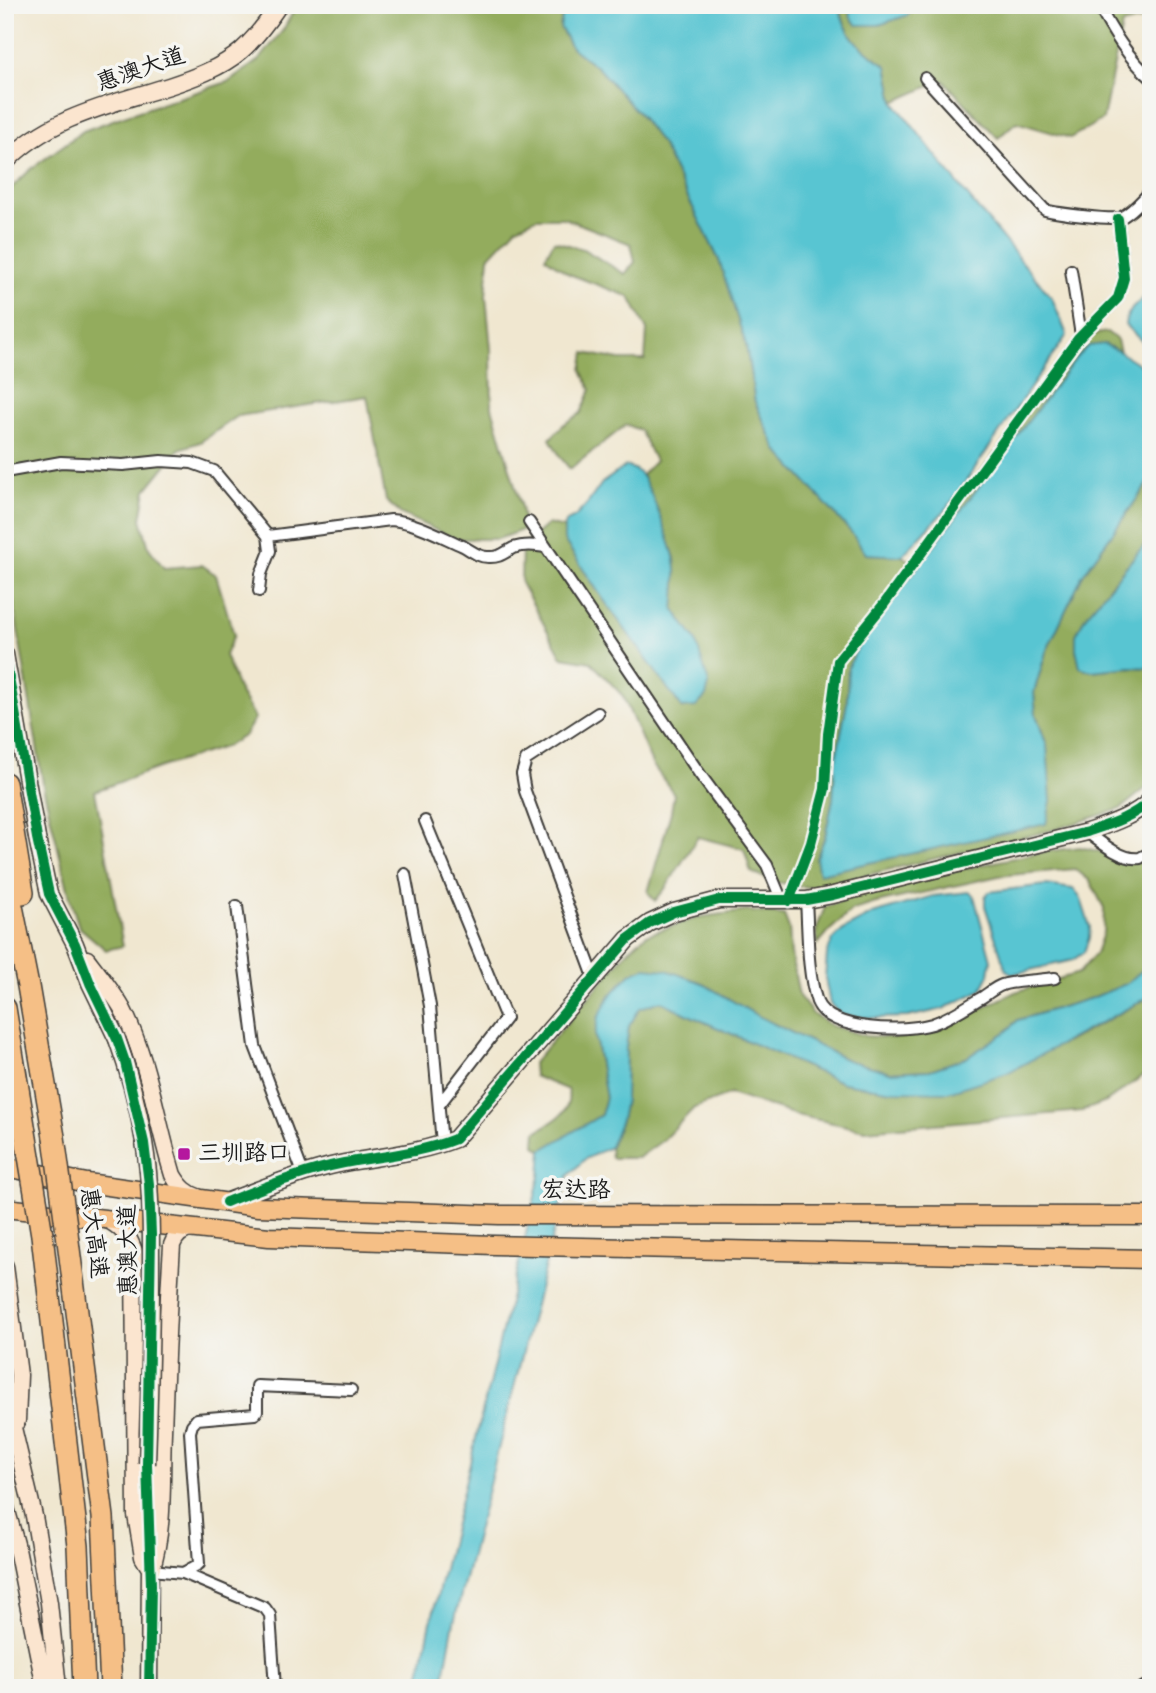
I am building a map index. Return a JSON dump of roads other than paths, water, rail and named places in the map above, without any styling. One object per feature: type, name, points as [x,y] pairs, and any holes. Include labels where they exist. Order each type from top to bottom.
[{"type":"highway","points":[[5,783],[30,935],[28,986]]},
{"type":"highway","name":"惠大高速","points":[[5,872],[54,1137],[103,1517],[111,1688]]},
{"type":"highway","points":[[5,1008],[42,1235],[78,1546],[84,1688]]},
{"type":"main road","name":"宏达路","points":[[5,1167],[87,1183],[258,1207],[499,1215],[1151,1216]]},
{"type":"main road","points":[[13,1209],[269,1237],[494,1245],[1151,1259]]},
{"type":"street","name":"惠澳大道","points":[[5,163],[44,132],[71,118],[180,82],[205,72],[240,52],[279,5]]},
{"type":"street","points":[[1098,5],[1123,47],[1151,78]]},
{"type":"street","points":[[925,78],[1045,210],[1118,219],[1131,211],[1151,191]]},
{"type":"street","points":[[786,901],[811,843],[825,789],[828,734],[838,661],[884,604],[1081,336],[1118,298],[1124,278],[1118,219]]},
{"type":"street","points":[[1071,270],[1081,336]]},
{"type":"street","points":[[5,471],[61,462],[123,465],[162,461],[192,463],[214,471],[268,536],[270,551],[261,574],[259,591]]},
{"type":"street","points":[[268,536],[391,520],[404,521],[488,558],[499,557],[515,548],[533,545],[546,547]]},
{"type":"street","points":[[529,522],[699,773],[767,865],[786,901]]},
{"type":"street","points":[[5,654],[49,894],[75,944],[122,1008],[139,1049],[173,1175],[187,1192],[201,1198]]},
{"type":"street","points":[[594,977],[525,791],[522,774],[526,760],[598,713]]},
{"type":"street","points":[[226,1202],[303,1173],[343,1163],[407,1153],[456,1139],[628,939],[650,923],[674,912],[719,900],[786,901],[833,895],[1087,832],[1126,817],[1151,800]]},
{"type":"street","points":[[425,821],[506,1018],[439,1105]]},
{"type":"street","points":[[1087,832],[1110,849],[1130,857],[1141,858],[1151,853]]},
{"type":"street","points":[[405,874],[430,1006],[442,1144]]},
{"type":"street","points":[[806,900],[810,967],[818,1004],[832,1017],[851,1024],[873,1028],[904,1028],[931,1024],[967,1007],[1004,984],[1055,978]]},
{"type":"street","points":[[237,906],[255,1046],[303,1173]]},
{"type":"street","name":"惠澳大道","points":[[75,944],[125,1062],[136,1102],[149,1184],[152,1235],[147,1464],[150,1570]]},
{"type":"street","points":[[5,1222],[13,1209]]},
{"type":"street","points":[[105,1219],[124,1231],[134,1251],[136,1515],[143,1557],[150,1570]]},
{"type":"street","points":[[149,1688],[150,1570],[156,1554],[160,1506],[172,1245],[182,1232],[198,1229]]},
{"type":"street","points":[[5,1266],[19,1375],[16,1437]]},
{"type":"street","points":[[183,1573],[199,1564],[190,1432],[192,1424],[197,1419],[255,1413],[257,1386],[351,1390]]},
{"type":"street","points":[[5,1394],[37,1528],[49,1603],[58,1688]]},
{"type":"street","points":[[5,1504],[46,1688]]},
{"type":"street","points":[[150,1570],[183,1573],[265,1608],[270,1615],[275,1688]]},
{"type":"street","points":[[1142,1688],[1151,1683]]},
{"type":"water","points":[[565,5],[839,5],[850,34],[887,66],[894,102],[1052,298],[1067,335],[948,507],[902,556],[866,554],[851,532],[777,450],[755,402],[746,345],[719,260],[662,145],[639,114],[597,67],[571,47],[560,27]]},
{"type":"water","points":[[848,5],[913,5],[908,15],[879,25],[857,25],[851,18]]},
{"type":"water","points":[[1151,292],[1151,350],[1125,325],[1131,310]]},
{"type":"water","points":[[1104,344],[1151,372],[1151,479],[1082,576],[1046,652],[1034,692],[1036,715],[1047,746],[1051,801],[1046,824],[819,874],[816,859],[825,837],[833,799],[835,764],[847,703],[848,667],[860,643],[1077,357],[1088,346]]},
{"type":"water","points":[[626,466],[637,471],[649,489],[673,553],[676,573],[674,610],[695,639],[709,684],[706,696],[696,707],[682,708],[564,540],[567,521],[575,517],[587,504],[602,483]]},
{"type":"water","points":[[1151,539],[1151,668],[1091,671],[1080,667],[1076,635],[1085,617]]},
{"type":"water","points":[[1046,885],[1073,889],[1080,896],[1090,927],[1084,952],[1073,960],[1013,974],[1006,970],[985,906],[985,897],[989,892]]},
{"type":"water","points":[[969,892],[974,896],[991,960],[989,975],[981,990],[943,1009],[908,1017],[871,1018],[842,1015],[830,1004],[825,978],[827,954],[832,941],[844,929],[873,914],[933,896]]},
{"type":"water","points":[[1151,963],[1151,996],[1007,1073],[948,1092],[893,1091],[843,1083],[661,1001],[640,1008],[629,1026],[625,1100],[621,1120],[610,1147],[585,1159],[568,1176],[453,1626],[442,1688],[417,1688],[540,1176],[542,1150],[601,1115],[606,1098],[595,1035],[598,1018],[609,997],[630,974],[645,968],[666,970],[700,982],[760,1017],[847,1060],[890,1072],[930,1070],[966,1058],[1007,1031],[1018,1020],[1092,998],[1126,984]]},
{"type":"place","name":"三圳路口","points":[[184,1154]]}]
